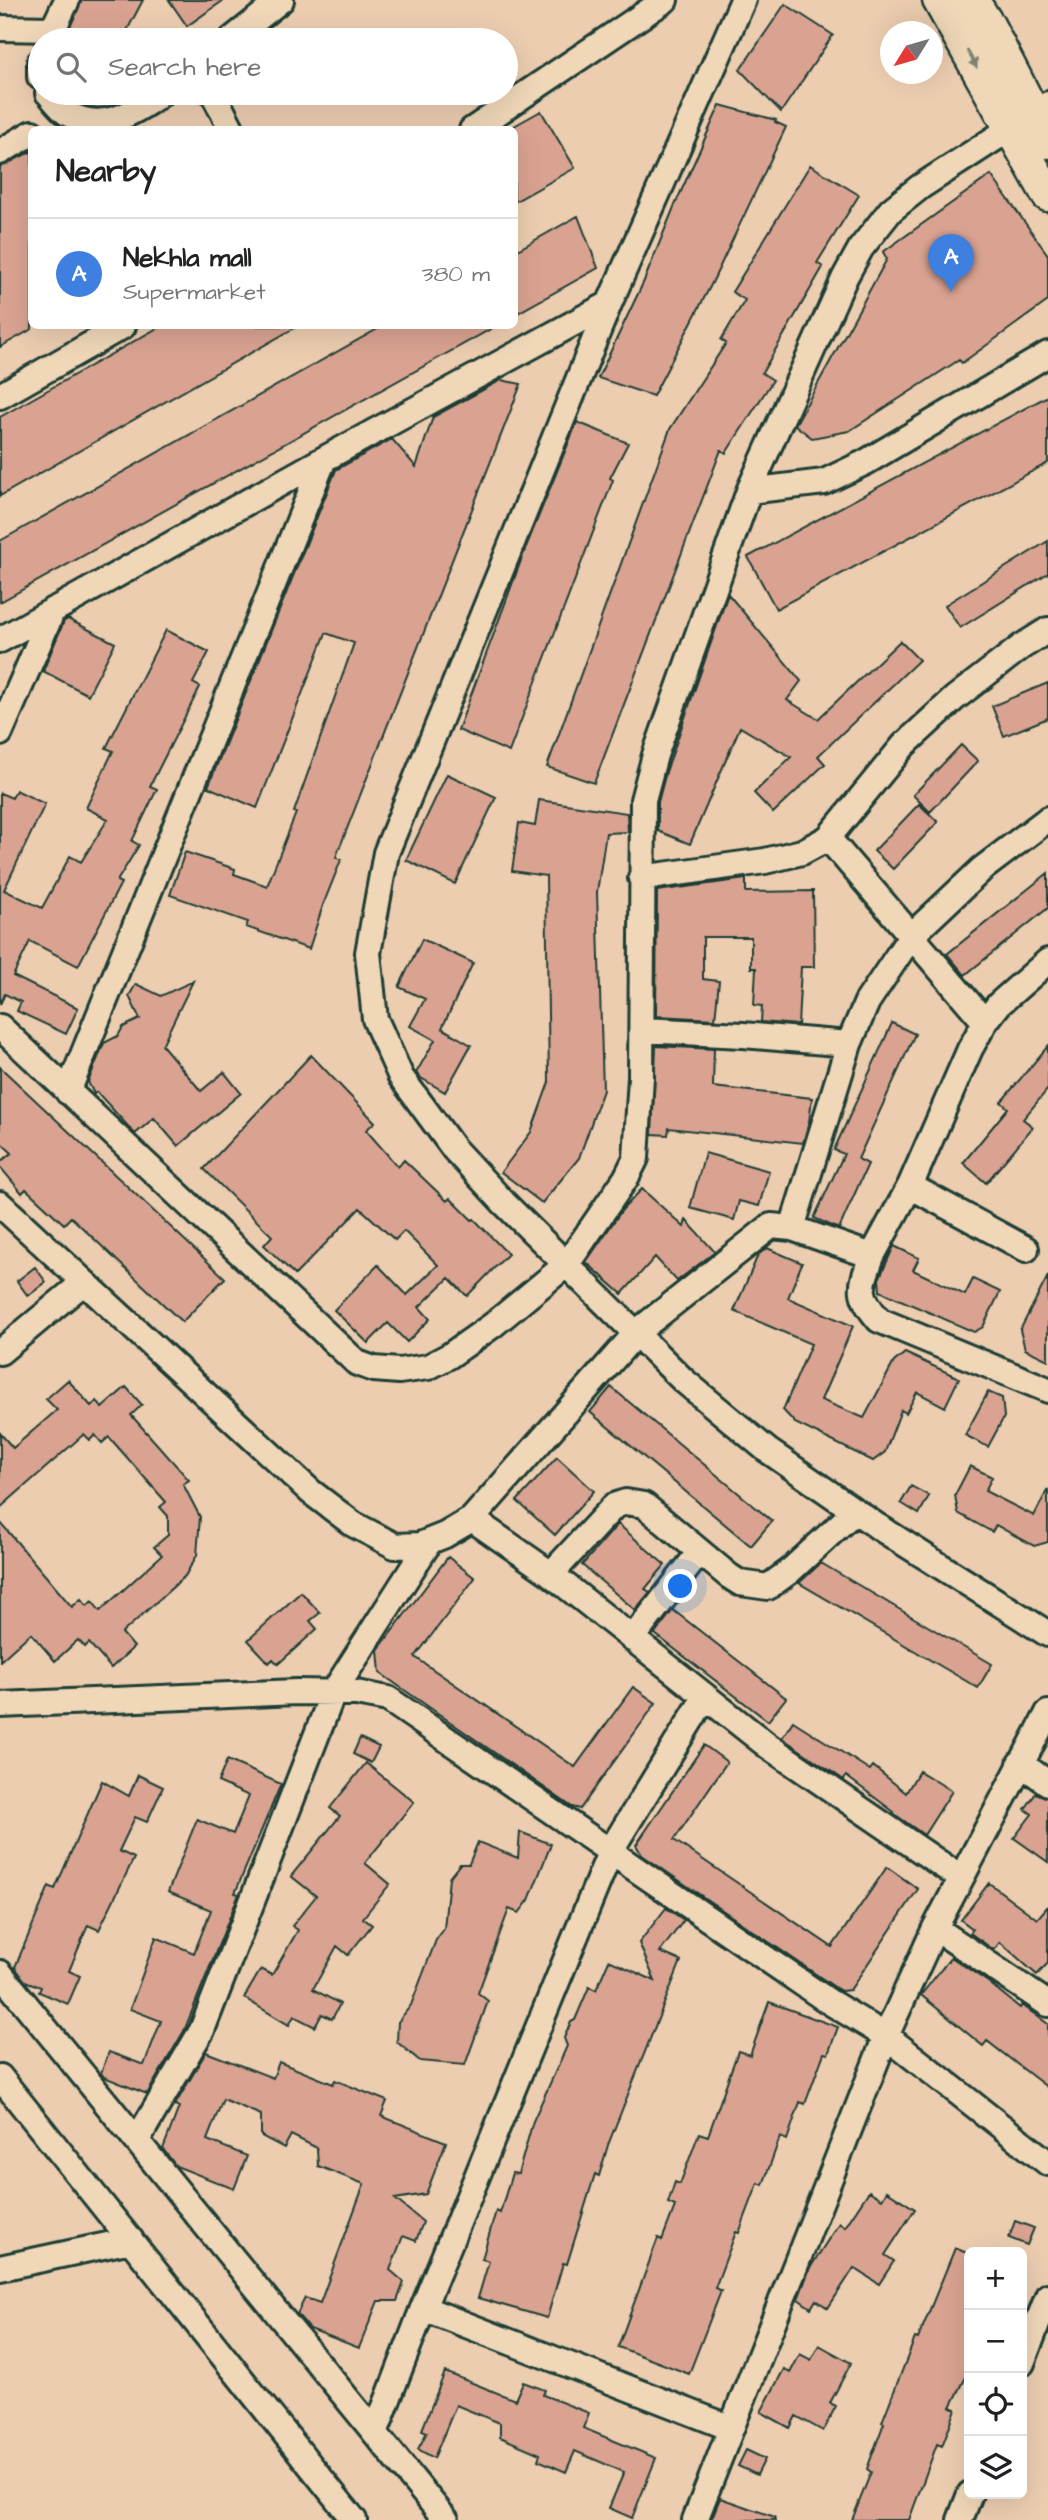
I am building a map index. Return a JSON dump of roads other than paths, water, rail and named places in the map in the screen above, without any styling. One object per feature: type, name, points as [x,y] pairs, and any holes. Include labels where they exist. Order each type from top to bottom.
[{"type":"main road","points":[[939,0],[1035,122]]},
{"type":"main road","points":[[972,0],[988,24],[1035,122],[1048,195]]},
{"type":"street","points":[[53,28],[67,0]]},
{"type":"street","points":[[246,28],[281,0]]},
{"type":"street","points":[[518,99],[665,0]]},
{"type":"street","points":[[743,0],[609,304],[386,853],[368,953],[376,1019],[401,1076],[454,1149],[683,1380],[767,1450],[855,1511],[1043,1623]]},
{"type":"street","points":[[0,28],[28,32]]},
{"type":"street","points":[[59,105],[65,112],[85,121],[102,122],[131,114],[144,105]]},
{"type":"street","points":[[219,105],[230,126]]},
{"type":"street","points":[[478,126],[509,105]]},
{"type":"street","points":[[43,126],[65,112]]},
{"type":"street","points":[[0,1027],[357,1363],[374,1369],[399,1371],[428,1367],[449,1356],[493,1325],[568,1264],[606,1211],[636,1158],[643,1030],[643,800],[655,755],[749,491],[845,277],[861,248],[891,210],[920,187],[1035,122]]},
{"type":"street","points":[[0,152],[28,135]]},
{"type":"street","points":[[0,640],[609,304]]},
{"type":"street","points":[[0,396],[118,329]]},
{"type":"street","points":[[749,491],[824,482],[866,462],[1048,354]]},
{"type":"street","points":[[68,1092],[324,459]]},
{"type":"street","points":[[0,733],[53,610]]},
{"type":"street","points":[[642,878],[765,861],[802,852],[828,838],[904,745],[955,698],[1021,647],[1048,630]]},
{"type":"street","points":[[792,1228],[849,1044],[867,1002],[911,936],[982,869],[1048,819]]},
{"type":"street","points":[[828,838],[985,1023]]},
{"type":"street","points":[[1048,961],[999,1004],[985,1023],[970,1049],[910,1186],[872,1256],[861,1285],[862,1297],[878,1320],[1048,1390]]},
{"type":"street","points":[[643,1030],[849,1044]]},
{"type":"street","points":[[910,1186],[1026,1249]]},
{"type":"street","points":[[0,1204],[311,1492],[353,1524],[395,1546],[420,1545],[446,1535],[472,1519],[637,1332],[771,1226],[792,1228],[872,1256]]},
{"type":"street","points":[[0,1352],[84,1282]]},
{"type":"street","points":[[551,1574],[614,1506],[626,1502],[644,1505],[655,1512],[699,1553],[740,1583],[768,1587],[855,1511]]},
{"type":"street","points":[[472,1519],[551,1574],[768,1746],[961,1878]]},
{"type":"street","points":[[137,2140],[202,2030],[333,1693],[430,1541]]},
{"type":"street","points":[[632,1639],[699,1553]]},
{"type":"street","points":[[0,1705],[296,1692],[368,1695],[388,1699],[828,2001],[886,2036],[1048,2163]]},
{"type":"street","points":[[375,2433],[423,2308],[611,1850],[705,1697]]},
{"type":"street","points":[[695,2520],[886,2036],[935,1928],[1048,1713]]},
{"type":"street","points":[[1020,1763],[1048,1783]]},
{"type":"street","points":[[935,1928],[1048,2004]]},
{"type":"street","points":[[0,1973],[446,2520]]},
{"type":"street","points":[[0,2077],[354,2520]]},
{"type":"street","points":[[0,2269],[131,2240]]},
{"type":"street","points":[[1027,2350],[1048,2296]]},
{"type":"street","points":[[423,2308],[731,2428]]},
{"type":"street","points":[[960,2520],[969,2499]]},
{"type":"place","name":"Nekhla mall","points":[[951,292]]}]
